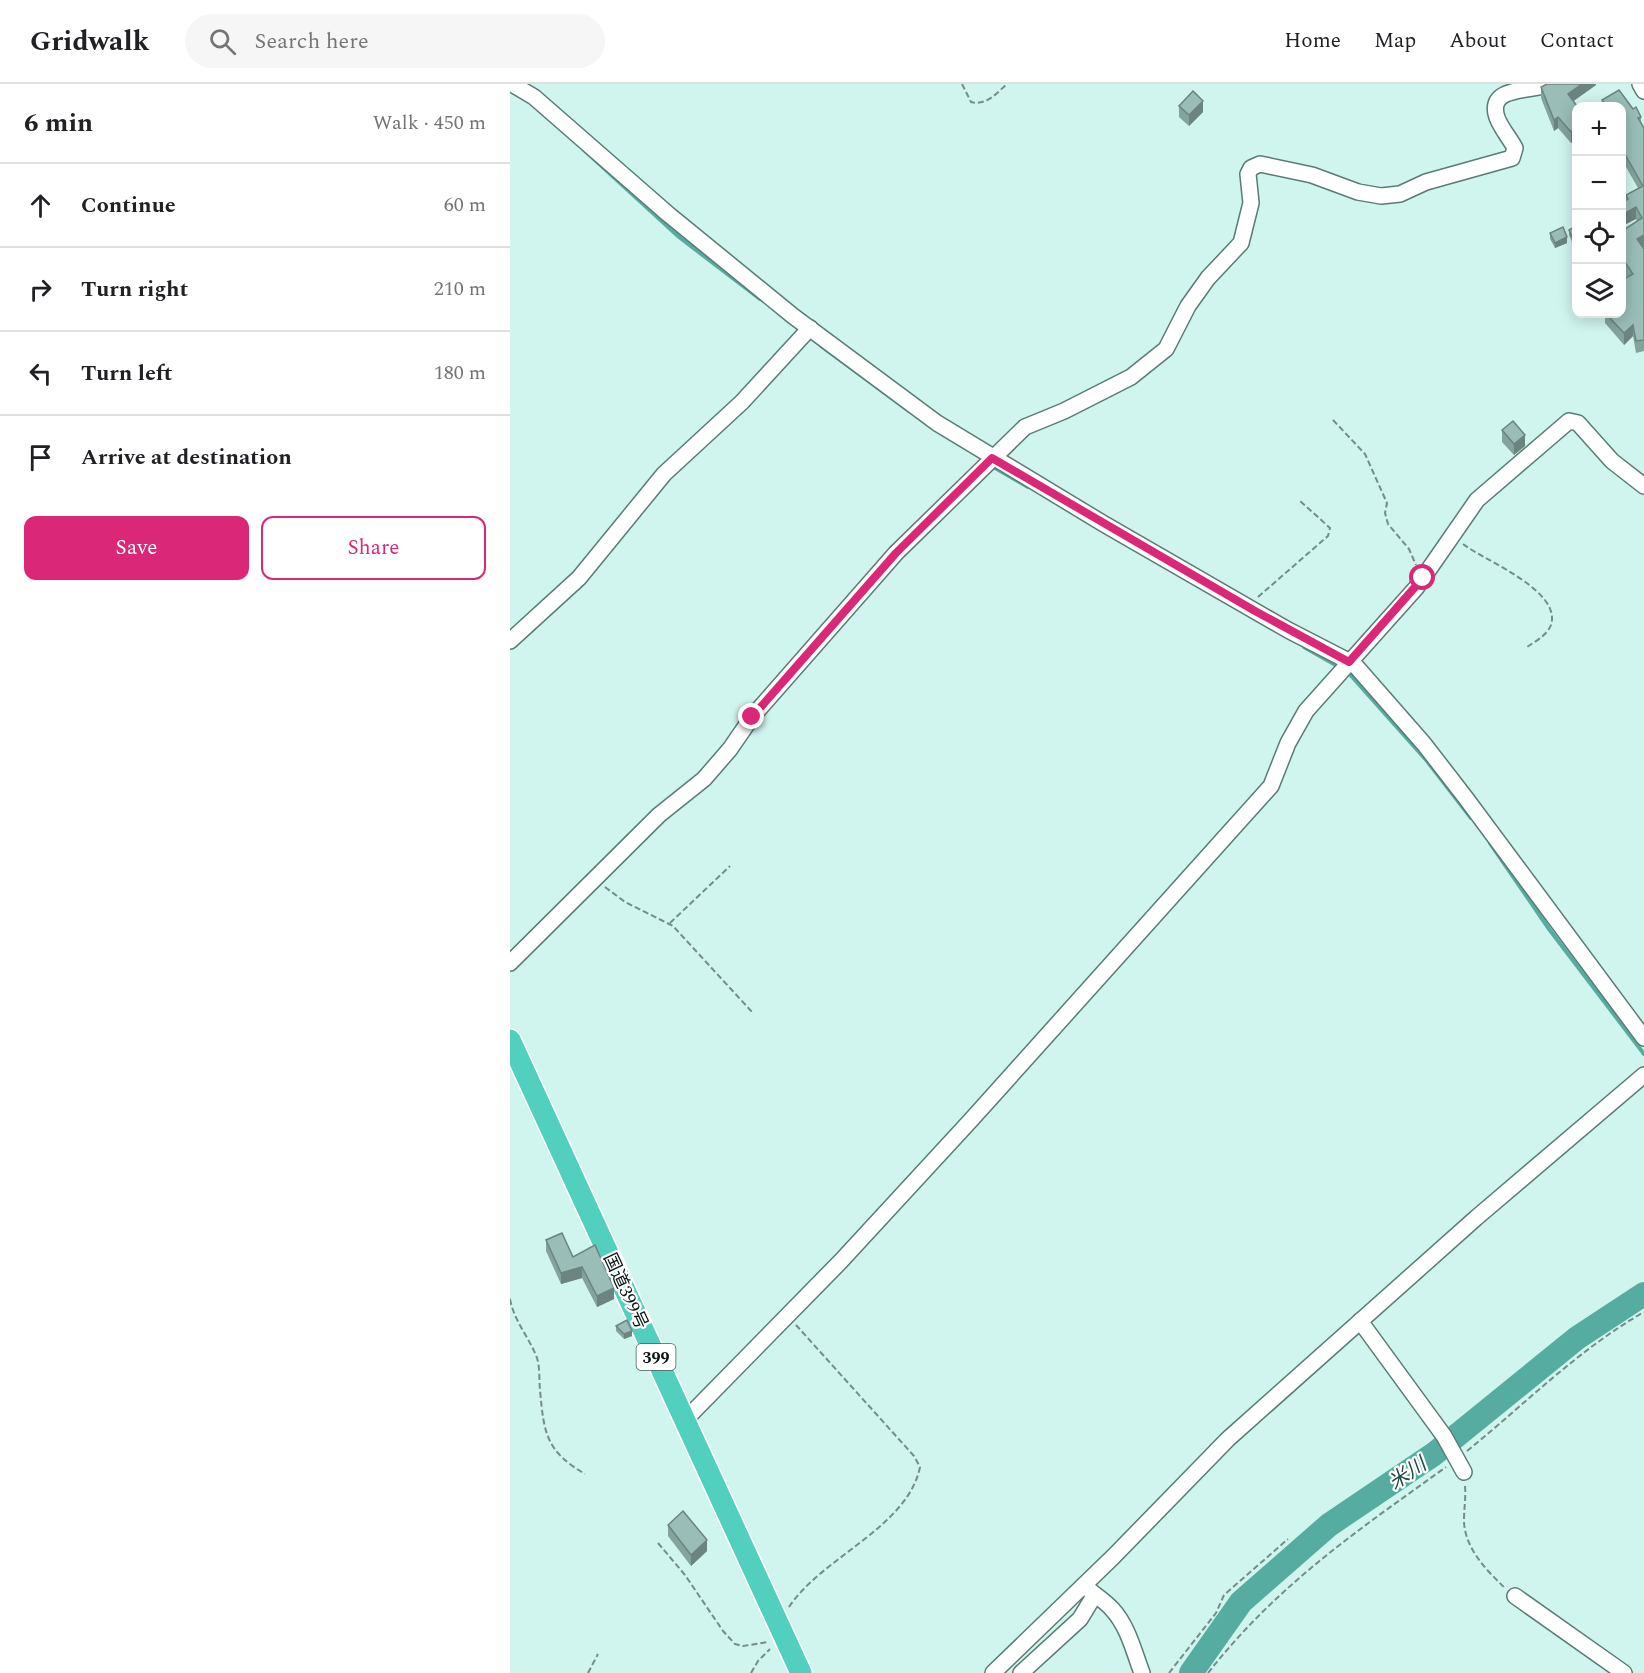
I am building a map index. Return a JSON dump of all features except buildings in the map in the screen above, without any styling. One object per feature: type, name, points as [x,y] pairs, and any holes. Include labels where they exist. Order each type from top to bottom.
[{"type":"highway","name":"国道399号","points":[[510,1040],[781,1634],[801,1673]]},
{"type":"street","points":[[512,84],[534,97],[806,331],[938,423],[988,462],[1255,611],[1345,666],[1424,744],[1644,1038]]},
{"type":"street","points":[[510,963],[666,808],[704,779],[730,749],[752,717],[896,553],[1025,427],[1064,411],[1131,376],[1166,349],[1188,306],[1208,278],[1241,243],[1251,203],[1248,174],[1251,168],[1260,164],[1312,175],[1358,192],[1381,196],[1400,194],[1426,182],[1512,158],[1515,148],[1496,114],[1497,103],[1502,96],[1511,91],[1542,88],[1549,84]]},
{"type":"street","points":[[1640,84],[1644,91]]},
{"type":"street","points":[[510,641],[579,578],[664,474],[742,402],[806,331]]},
{"type":"street","points":[[685,1420],[788,1316],[971,1120],[1271,786],[1288,743],[1306,711],[1423,578],[1477,500],[1569,421],[1578,423],[1612,461],[1644,486]]},
{"type":"street","points":[[993,1673],[1089,1590],[1228,1439],[1476,1218],[1644,1075]]},
{"type":"street","points":[[1360,1321],[1459,1460]]},
{"type":"street","points":[[1021,1673],[1080,1619],[1089,1590]]},
{"type":"street","points":[[1089,1590],[1107,1603],[1120,1618],[1142,1673]]},
{"type":"street","points":[[1515,1596],[1624,1673]]},
{"type":"path","points":[[962,84],[971,102],[978,104],[988,100],[1007,84]]},
{"type":"path","points":[[1626,200],[1636,195]]},
{"type":"path","points":[[1333,420],[1365,454],[1387,503],[1385,513],[1388,524],[1409,549],[1423,578]]},
{"type":"path","points":[[1255,611],[1257,598],[1328,536],[1330,528],[1300,501]]},
{"type":"path","points":[[1452,536],[1474,554],[1527,582],[1548,606],[1552,617],[1551,626],[1545,635],[1527,647]]},
{"type":"path","points":[[670,923],[730,866]]},
{"type":"path","points":[[593,878],[625,902],[670,923],[752,1012]]},
{"type":"path","points":[[510,1299],[512,1310],[538,1360],[540,1392],[551,1447],[561,1460],[585,1474]]},
{"type":"path","points":[[1208,1673],[1282,1591],[1338,1545],[1459,1460],[1559,1374],[1625,1323],[1644,1312]]},
{"type":"path","points":[[751,1673],[781,1634],[800,1591],[882,1523],[916,1484],[920,1467],[914,1456],[788,1316]]},
{"type":"path","points":[[1459,1460],[1468,1542],[1483,1566],[1515,1596]]},
{"type":"path","points":[[1169,1673],[1216,1613],[1224,1595],[1263,1564],[1288,1539]]},
{"type":"path","points":[[658,1543],[685,1575],[723,1631],[735,1644],[749,1646],[781,1634]]},
{"type":"path","points":[[588,1673],[598,1654]]},
{"type":"waterway","points":[[583,149],[679,237],[760,299]]},
{"type":"waterway","points":[[821,346],[909,411]]},
{"type":"waterway","points":[[990,465],[1028,487]]},
{"type":"waterway","points":[[1304,647],[1339,667]]},
{"type":"waterway","points":[[1346,670],[1427,761],[1471,818]]},
{"type":"waterway","points":[[1490,843],[1549,929],[1644,1054]]},
{"type":"waterway","name":"米川","points":[[1191,1673],[1241,1602],[1329,1525],[1434,1454],[1577,1338],[1644,1294]]},
{"type":"route","points":[[752,717],[896,553],[992,458],[1288,630],[1349,662],[1423,578]]}]
